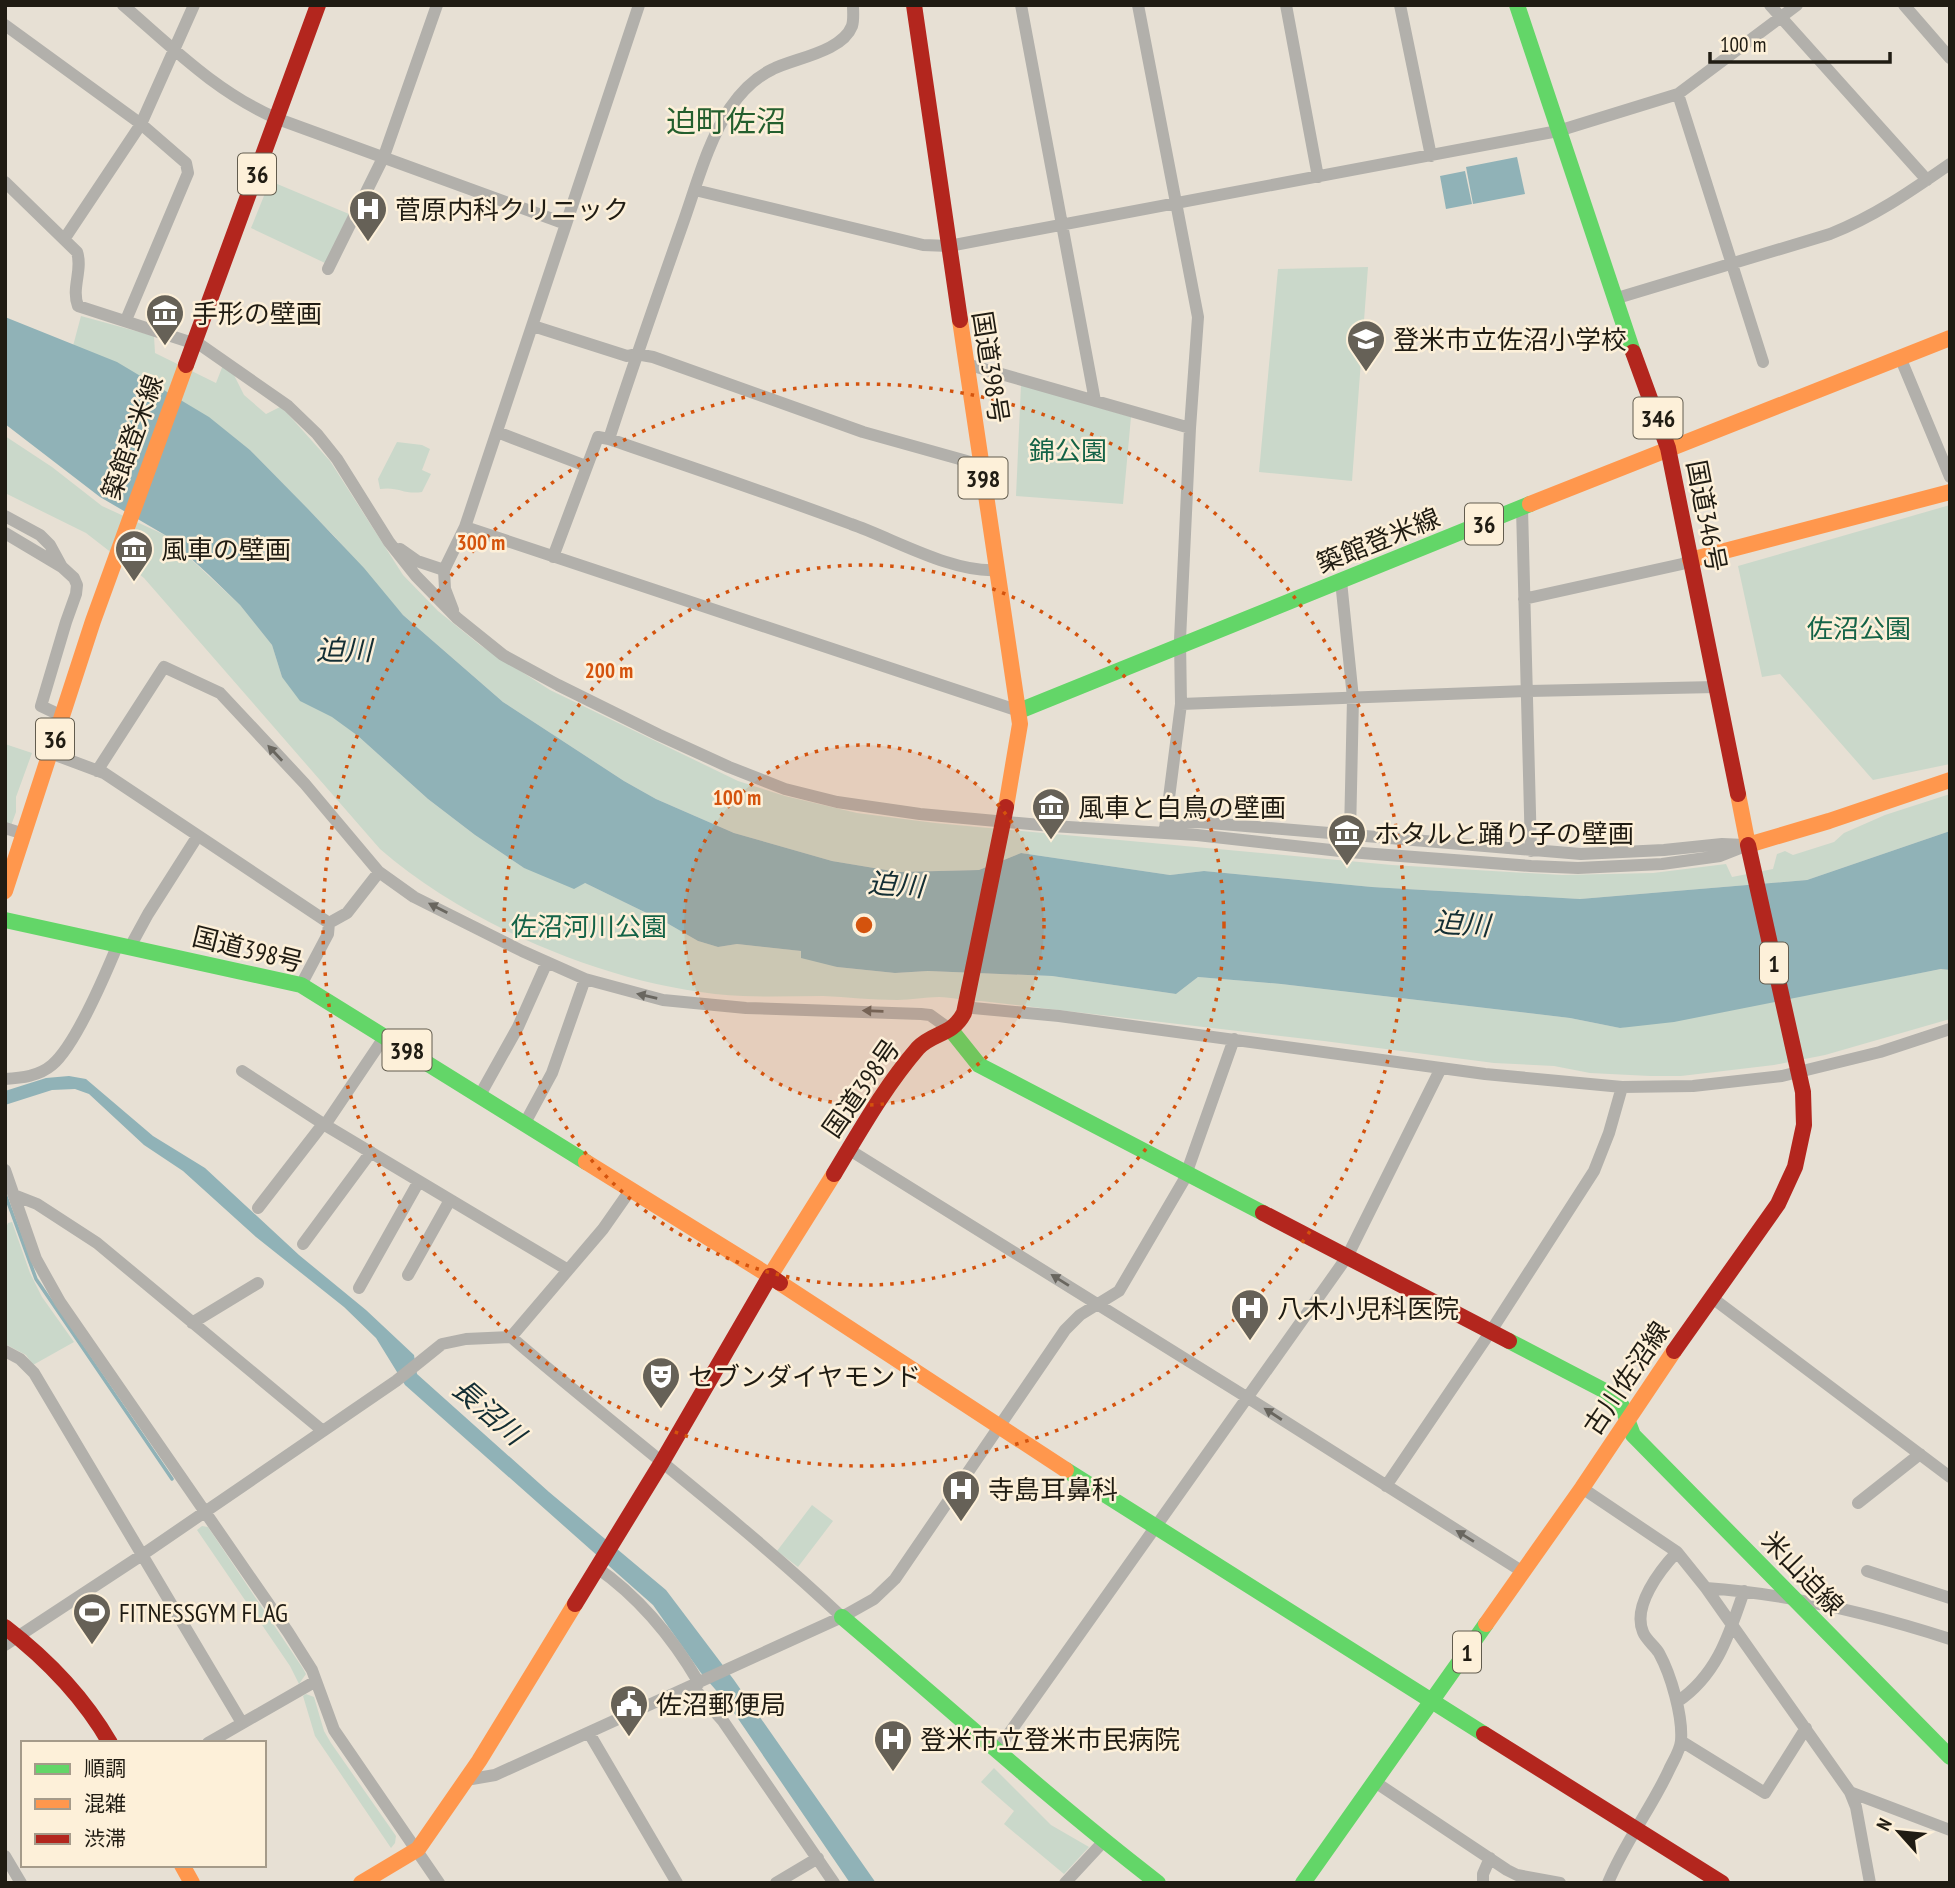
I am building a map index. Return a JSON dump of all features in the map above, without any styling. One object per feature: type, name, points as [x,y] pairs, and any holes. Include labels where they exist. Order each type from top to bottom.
[{"type":"main road","name":"築館登米線","points":[[5,891],[105,586],[318,5]]},
{"type":"main road","name":"国道398号","points":[[5,920],[301,985],[770,1276],[895,1075],[923,1043],[945,1025],[959,1023],[966,1002],[1003,822],[1020,724],[914,5]]},
{"type":"main road","name":"国道346号","points":[[1517,5],[1614,299],[1668,448],[1749,851]]},
{"type":"main road","name":"築館登米線","points":[[1019,711],[1668,448],[1950,338]]},
{"type":"main road","points":[[1690,560],[1950,492]]},
{"type":"main road","points":[[1749,851],[1950,780]]},
{"type":"main road","name":"古川佐沼線","points":[[1303,1883],[1582,1488],[1711,1297],[1765,1225],[1795,1167],[1804,1125],[1803,1092],[1749,851]]},
{"type":"main road","name":"米山迫線","points":[[945,1025],[979,1065],[1607,1392],[1622,1406],[1633,1435],[1950,1756]]},
{"type":"main road","points":[[361,1883],[418,1849],[466,1780],[662,1462],[770,1276],[1155,1528],[1722,1883]]},
{"type":"main road","points":[[842,1617],[998,1749],[1043,1791],[1158,1883]]},
{"type":"main road","points":[[9,1636],[67,1679],[109,1741]]},
{"type":"main road","points":[[183,1867],[192,1883]]},
{"type":"street","points":[[123,5],[221,89],[250,106],[278,119],[566,224]]},
{"type":"street","points":[[65,238],[141,124],[194,5]]},
{"type":"street","points":[[328,269],[384,156],[437,5]]},
{"type":"street","points":[[457,618],[445,589],[444,570],[465,527],[639,5]]},
{"type":"street","points":[[609,439],[636,354],[715,136],[738,98],[768,72],[823,51],[843,37],[853,24],[853,5]]},
{"type":"street","points":[[1021,5],[1096,401]]},
{"type":"street","points":[[1138,5],[1198,317],[1190,428],[1181,704],[1165,828]]},
{"type":"street","points":[[1286,5],[1318,177]]},
{"type":"street","points":[[1401,5],[1431,156]]},
{"type":"street","points":[[1770,5],[1927,180]]},
{"type":"street","points":[[695,190],[923,246],[949,246],[1558,131],[1678,94],[1797,5]]},
{"type":"street","points":[[1904,5],[1950,58]]},
{"type":"street","points":[[5,26],[141,124],[186,163],[188,173],[126,320]]},
{"type":"street","points":[[1678,94],[1763,362]]},
{"type":"street","points":[[1614,299],[1830,234],[1862,221],[1950,164]]},
{"type":"street","points":[[5,182],[65,238],[79,258],[74,292],[78,306],[208,348],[277,398],[317,434],[337,459],[389,542],[416,576],[457,618],[503,655],[659,735],[757,778],[837,802],[875,809],[1003,822],[1165,828],[1428,859],[1578,868],[1702,860],[1749,851]]},
{"type":"street","points":[[533,326],[627,356],[636,354],[712,376],[863,432],[981,465]]},
{"type":"street","points":[[1900,357],[1950,477]]},
{"type":"street","points":[[966,364],[1190,428]]},
{"type":"street","points":[[497,432],[586,466]]},
{"type":"street","points":[[553,557],[598,437],[854,524],[909,548],[975,569],[997,570]]},
{"type":"street","points":[[1522,509],[1529,691],[1531,851]]},
{"type":"street","points":[[5,516],[40,535],[50,545],[62,567]]},
{"type":"street","points":[[465,527],[1019,711]]},
{"type":"street","points":[[5,533],[62,567],[74,578],[77,585],[41,706],[62,716]]},
{"type":"street","points":[[389,542],[416,561],[444,570]]},
{"type":"street","points":[[1524,599],[1690,560]]},
{"type":"street","points":[[1341,581],[1353,698],[1350,834]]},
{"type":"street","points":[[97,771],[164,667],[220,693],[305,784],[379,872],[414,897],[584,979],[663,1000],[746,1008],[930,1015],[945,1025]]},
{"type":"street","points":[[1181,704],[1716,687]]},
{"type":"street","points":[[50,753],[97,771],[125,787],[329,923]]},
{"type":"street","points":[[1165,828],[1198,822],[1581,854],[1722,844],[1749,851]]},
{"type":"street","points":[[5,828],[24,834]]},
{"type":"street","points":[[5,1079],[36,1075],[62,1055],[124,945],[148,914],[197,837]]},
{"type":"street","points":[[329,923],[347,913],[379,872]]},
{"type":"street","points":[[301,985],[328,934],[329,923]]},
{"type":"street","points":[[480,1095],[518,1027],[547,962]]},
{"type":"street","points":[[525,1123],[552,1073],[584,979]]},
{"type":"street","points":[[966,1002],[973,1007],[1059,1016],[1441,1068],[1622,1087],[1693,1086],[1799,1071],[1880,1052],[1950,1029]]},
{"type":"street","points":[[258,1208],[324,1125],[386,1036]]},
{"type":"street","points":[[466,1780],[495,1775],[842,1617],[874,1599],[895,1579],[1065,1330],[1097,1304],[1119,1291],[1186,1174],[1234,1040]]},
{"type":"street","points":[[998,1749],[1347,1257],[1441,1068]]},
{"type":"street","points":[[242,1070],[324,1125],[568,1270]]},
{"type":"street","points":[[1386,1486],[1491,1331],[1594,1171],[1609,1133],[1622,1087]]},
{"type":"street","points":[[848,1149],[1523,1572]]},
{"type":"street","points":[[303,1244],[371,1152]]},
{"type":"street","points":[[5,1170],[36,1259],[60,1302],[288,1632],[312,1670],[334,1730],[439,1883]]},
{"type":"street","points":[[359,1288],[419,1181]]},
{"type":"street","points":[[511,1337],[603,1229],[631,1189]]},
{"type":"street","points":[[14,1195],[37,1204],[97,1243],[323,1431]]},
{"type":"street","points":[[408,1275],[450,1200]]},
{"type":"street","points":[[192,1323],[258,1283]]},
{"type":"street","points":[[1711,1297],[1950,1477]]},
{"type":"street","points":[[9,1636],[142,1555],[396,1381],[448,1341],[511,1337],[796,1574],[842,1617]]},
{"type":"street","points":[[5,1351],[20,1359],[34,1373],[242,1723]]},
{"type":"street","points":[[1858,1503],[1920,1454]]},
{"type":"street","points":[[1582,1488],[1677,1552],[1706,1588],[1850,1792],[1856,1807],[1870,1883]]},
{"type":"street","points":[[1608,1883],[1665,1779],[1681,1741],[1676,1702],[1659,1653],[1643,1633],[1642,1625],[1650,1585],[1677,1552]]},
{"type":"street","points":[[598,1564],[668,1635],[685,1658],[698,1684],[834,1883]]},
{"type":"street","points":[[1867,1572],[1950,1598]]},
{"type":"street","points":[[1706,1588],[1813,1601],[1861,1612],[1950,1639]]},
{"type":"street","points":[[1676,1702],[1705,1679],[1732,1625],[1744,1591]]},
{"type":"street","points":[[211,1741],[316,1681]]},
{"type":"street","points":[[1681,1741],[1765,1793],[1806,1728]]},
{"type":"street","points":[[589,1733],[677,1883]]},
{"type":"street","points":[[1375,1782],[1517,1875],[1560,1883]]},
{"type":"street","points":[[1850,1792],[1950,1830]]},
{"type":"street","points":[[1065,1883],[1104,1841]]},
{"type":"street","points":[[5,1856],[21,1883]]},
{"type":"street","points":[[776,1883],[818,1858]]},
{"type":"street","points":[[1483,1883],[1483,1874],[1489,1858]]},
{"type":"green space","points":[[270,181],[349,214],[325,263],[251,228]]},
{"type":"green space","points":[[1368,267],[1352,481],[1259,472],[1278,269]]},
{"type":"green space","points":[[81,316],[154,336],[155,353],[216,383],[223,365],[233,373],[244,395],[266,414],[280,407],[330,461],[403,575],[438,611],[480,645],[550,690],[738,781],[785,796],[857,813],[935,823],[1392,865],[1562,875],[1653,873],[1726,864],[1732,877],[1773,869],[1777,854],[1785,851],[1793,855],[1834,842],[1844,833],[1885,815],[1950,794],[1950,831],[1807,880],[1580,899],[1372,887],[1204,871],[1170,875],[1021,853],[979,870],[898,872],[832,861],[734,833],[656,799],[503,702],[403,615],[335,537],[250,450],[208,417],[117,363],[73,346]]},
{"type":"green space","name":"錦公園","points":[[1021,385],[1131,417],[1123,504],[1016,496]]},
{"type":"green space","name":"佐沼河川公園","points":[[5,436],[52,467],[102,506],[165,535],[240,605],[272,645],[282,677],[358,736],[428,799],[475,835],[524,868],[585,883],[698,941],[718,947],[737,944],[802,951],[837,967],[895,973],[928,971],[1052,976],[1176,994],[1198,977],[1281,984],[1570,1018],[1620,1028],[1942,969],[1950,970],[1950,1019],[1825,1055],[1774,1065],[1681,1076],[1650,1076],[1494,1063],[944,997],[888,1000],[823,996],[743,996],[648,982],[599,968],[503,929],[458,905],[380,849],[144,578],[86,533],[5,493]]},
{"type":"green space","points":[[397,442],[422,445],[430,449],[422,470],[431,474],[422,492],[380,489],[378,479]]},
{"type":"green space","name":"佐沼公園","points":[[1950,505],[1950,764],[1873,780],[1780,674],[1762,677],[1738,566]]},
{"type":"green space","points":[[5,744],[32,753],[16,797],[16,812],[5,842]]},
{"type":"green space","points":[[12,1222],[30,1273],[42,1297],[74,1342],[33,1365],[26,1355],[5,1344],[5,1230],[8,1223]]},
{"type":"green space","points":[[812,1505],[833,1521],[798,1567],[777,1551]]},
{"type":"green space","points":[[202,1526],[208,1527],[302,1667],[306,1674],[299,1684],[290,1666],[197,1530]]},
{"type":"green space","points":[[306,1694],[314,1697],[324,1731],[331,1743],[396,1836],[391,1848],[315,1736],[303,1696]]},
{"type":"green space","points":[[994,1768],[1051,1825],[1089,1847],[1064,1874],[1004,1824],[1014,1811],[981,1782]]},
{"type":"water","points":[[1517,157],[1525,194],[1473,204],[1466,167]]},
{"type":"water","points":[[1465,171],[1472,204],[1446,209],[1440,176]]},
{"type":"water","name":"迫川","points":[[5,317],[117,362],[209,417],[250,450],[308,509],[364,568],[403,615],[503,702],[624,781],[656,799],[734,833],[832,861],[898,872],[979,870],[1021,853],[1170,875],[1204,871],[1372,887],[1580,899],[1807,880],[1950,831],[1950,970],[1941,969],[1674,1022],[1620,1028],[1570,1018],[1281,984],[1198,977],[1176,994],[1052,976],[928,971],[895,973],[837,967],[801,958],[801,951],[737,944],[718,947],[698,941],[585,883],[574,889],[524,868],[428,799],[358,736],[332,717],[300,701],[282,677],[272,645],[240,605],[208,574],[165,535],[100,497],[5,424]]},
{"type":"water","points":[[69,1076],[86,1079],[153,1136],[205,1168],[299,1255],[366,1310],[414,1355],[417,1374],[549,1492],[666,1590],[734,1680],[876,1883],[850,1883],[728,1704],[701,1673],[653,1605],[405,1385],[376,1338],[344,1307],[256,1237],[183,1171],[144,1145],[89,1094],[75,1089],[52,1090],[5,1105],[5,1091],[46,1078]]},
{"type":"waterway","points":[[5,1194],[36,1279],[172,1479]]},
{"type":"traffic: fast","points":[[1517,5],[1633,352]]},
{"type":"traffic: fast","points":[[1019,711],[1530,504]]},
{"type":"traffic: fast","points":[[5,920],[301,985],[586,1162]]},
{"type":"traffic: fast","points":[[951,1030],[979,1065],[1263,1213]]},
{"type":"traffic: fast","points":[[1509,1341],[1607,1392],[1622,1406],[1633,1435],[1950,1757]]},
{"type":"traffic: fast","points":[[1066,1470],[1484,1734]]},
{"type":"traffic: fast","points":[[842,1617],[1038,1785],[1158,1883]]},
{"type":"traffic: fast","points":[[1303,1883],[1486,1624]]},
{"type":"traffic: slow","points":[[960,320],[1020,724],[1006,807]]},
{"type":"traffic: slow","points":[[1530,504],[1950,338]]},
{"type":"traffic: slow","points":[[5,891],[93,621],[186,365]]},
{"type":"traffic: slow","points":[[1690,560],[1950,492]]},
{"type":"traffic: slow","points":[[1738,794],[1748,845],[1950,780]]},
{"type":"traffic: slow","points":[[586,1162],[770,1276],[834,1174]]},
{"type":"traffic: slow","points":[[780,1283],[1066,1470]]},
{"type":"traffic: slow","points":[[1486,1624],[1674,1351]]},
{"type":"traffic: slow","points":[[361,1883],[418,1849],[479,1761],[575,1604]]},
{"type":"traffic: slow","points":[[183,1867],[192,1883]]},
{"type":"traffic: jam","points":[[186,365],[318,5]]},
{"type":"traffic: jam","points":[[914,5],[960,320]]},
{"type":"traffic: jam","points":[[1633,352],[1668,448],[1738,794]]},
{"type":"traffic: jam","points":[[834,1174],[873,1109],[918,1048],[954,1026],[964,1013],[1006,807]]},
{"type":"traffic: jam","points":[[1674,1351],[1778,1204],[1795,1167],[1804,1125],[1803,1092],[1748,845]]},
{"type":"traffic: jam","points":[[1263,1213],[1509,1341]]},
{"type":"traffic: jam","points":[[575,1604],[662,1462],[770,1276],[780,1283]]},
{"type":"traffic: jam","points":[[5,1627],[36,1652],[64,1680],[109,1741]]},
{"type":"traffic: jam","points":[[1484,1734],[1722,1883]]},
{"type":"place","name":"菅原内科クリニック","points":[[368,243]]},
{"type":"place","name":"手形の壁画","points":[[165,347]]},
{"type":"place","name":"登米市立佐沼小学校","points":[[1366,373]]},
{"type":"place","name":"風車の壁画","points":[[134,583]]},
{"type":"place","name":"風車と白鳥の壁画","points":[[1051,841]]},
{"type":"place","name":"ホタルと踊り子の壁画","points":[[1347,867]]},
{"type":"place","name":"八木小児科医院","points":[[1250,1342]]},
{"type":"place","name":"セブンダイヤモンド","points":[[661,1410]]},
{"type":"place","name":"寺島耳鼻科","points":[[961,1523]]},
{"type":"place","name":"FITNESSGYM FLAG","points":[[92,1646]]},
{"type":"place","name":"佐沼郵便局","points":[[629,1738]]},
{"type":"place","name":"登米市立登米市民病院","points":[[893,1773]]},
{"type":"district","name":"迫町佐沼","points":[[726,120]]},
{"type":"water label","name":"長沼川","points":[[489,1411]]}]
